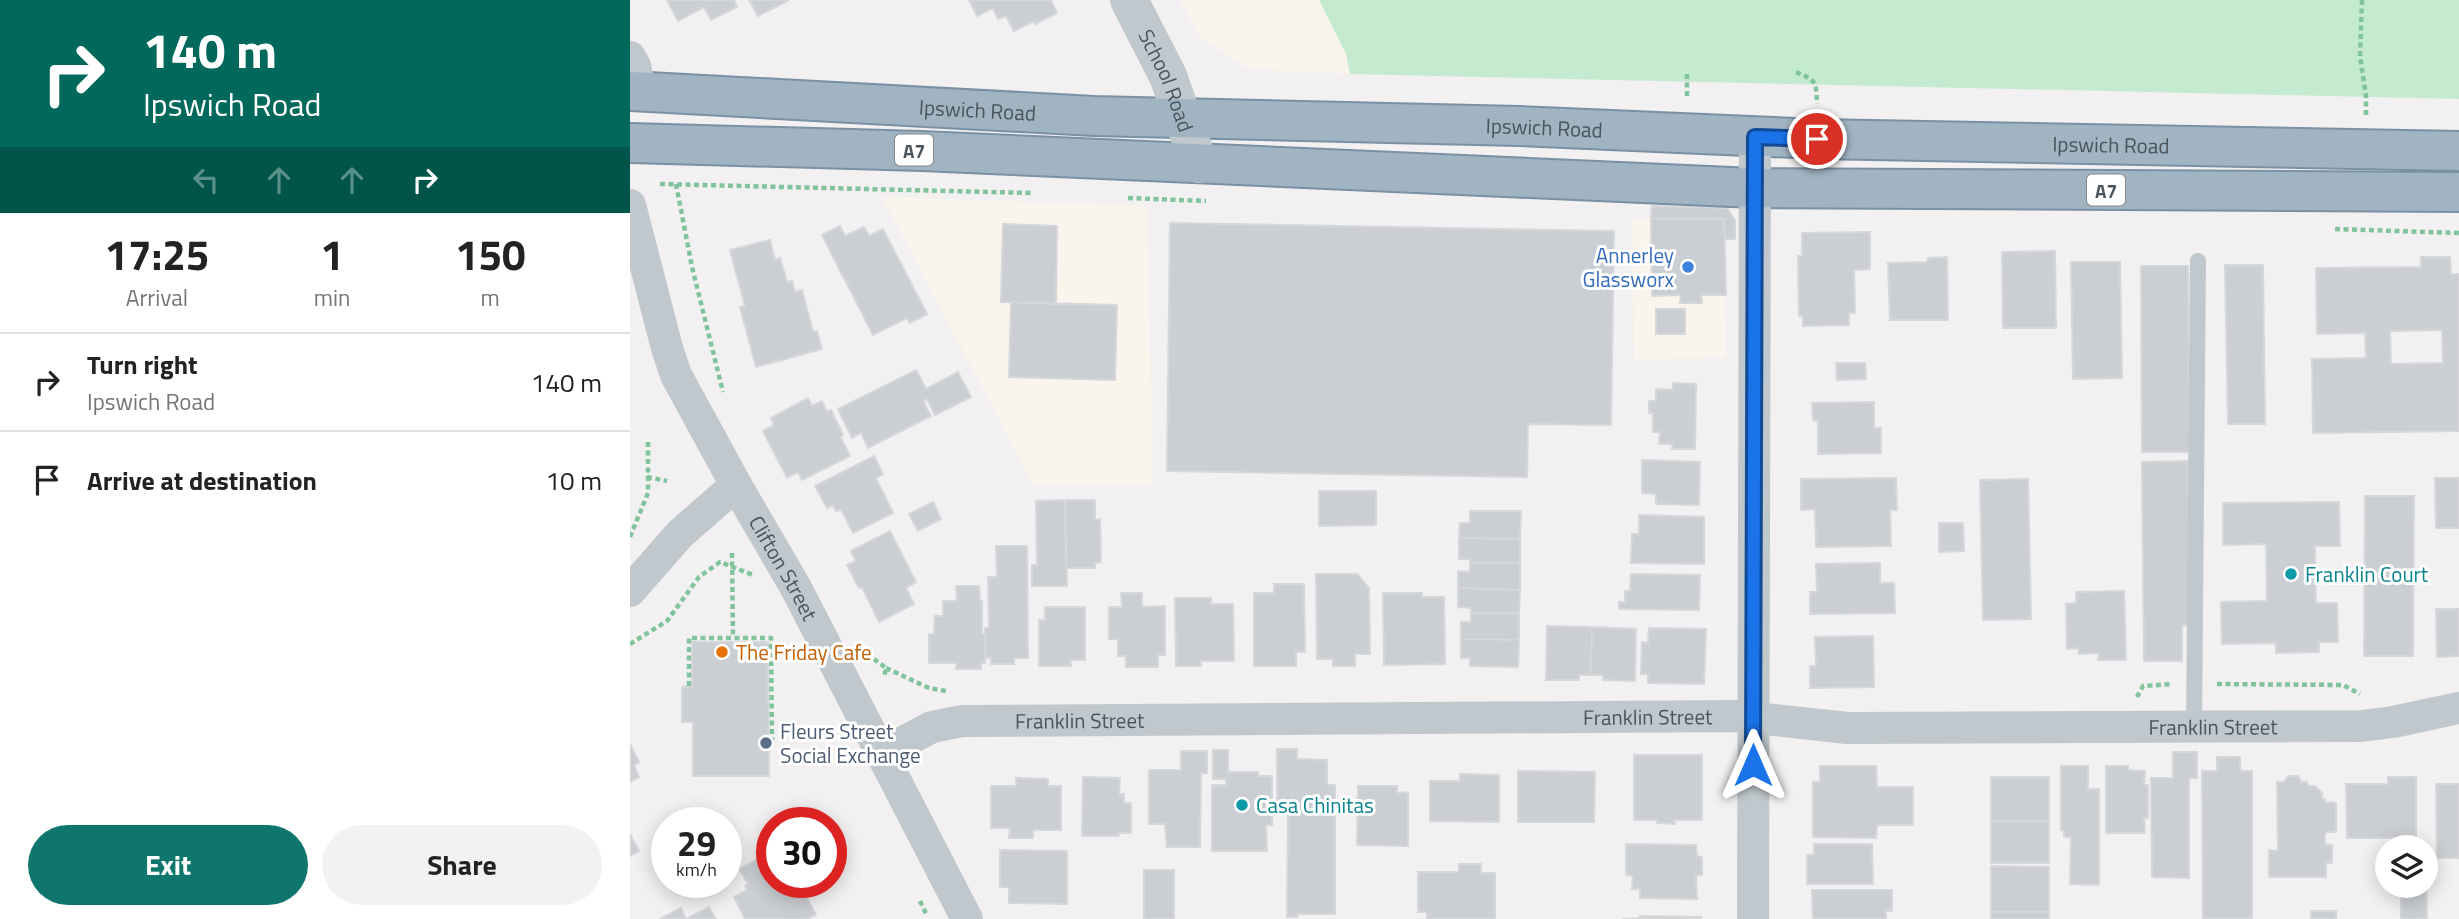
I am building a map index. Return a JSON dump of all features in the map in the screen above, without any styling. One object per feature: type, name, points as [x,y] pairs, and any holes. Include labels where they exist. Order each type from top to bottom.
[{"type":"highway","name":"Ipswich Road","points":[[634,80],[1094,116],[1519,126],[1755,137],[2459,152]]},
{"type":"highway","name":"Ipswich Road","points":[[630,143],[854,148],[1754,188],[2459,192]]},
{"type":"street","name":"School Road","points":[[1129,0],[1168,76],[1199,164]]},
{"type":"street","points":[[1753,919],[1755,137]]},
{"type":"street","name":"Clifton Street","points":[[630,205],[676,375],[796,588],[967,919]]},
{"type":"street","points":[[630,591],[680,534],[736,485]]},
{"type":"street","name":"Franklin Street","points":[[881,754],[932,727],[962,721],[1753,716],[1847,728],[2194,728],[2361,726],[2459,708]]},
{"type":"lane","points":[[2194,728],[2198,261]]},
{"type":"path","points":[[2362,0],[2360,56],[2366,96],[2366,150]]},
{"type":"path","points":[[1796,72],[1814,80],[1817,104]]},
{"type":"path","points":[[1687,74],[1688,100]]},
{"type":"path","points":[[676,184],[692,267],[722,390],[728,402]]},
{"type":"path","points":[[630,537],[648,493],[648,440]]},
{"type":"path","points":[[648,477],[667,481]]},
{"type":"path","points":[[732,553],[733,638]]},
{"type":"path","points":[[630,645],[667,621],[699,578],[709,569],[720,562],[733,566]]},
{"type":"path","points":[[689,686],[689,638],[771,638],[772,741]]},
{"type":"path","points":[[860,646],[868,656],[886,668],[884,678]]},
{"type":"shaded area","points":[[1180,0],[1319,0],[1346,54],[1350,74],[1249,69],[1198,35]]},
{"type":"shaded area","points":[[882,197],[1147,206],[1153,485],[1034,486]]},
{"type":"shaded area","points":[[1632,219],[1724,219],[1726,358],[1634,359]]},
{"type":"green space","points":[[1319,0],[2459,0],[2459,99],[1350,74],[1346,54]]},
{"type":"building","points":[[667,0],[734,0],[737,7],[711,20],[704,7],[678,21]]},
{"type":"building","points":[[749,0],[789,0],[758,16]]},
{"type":"building","points":[[969,0],[1051,0],[1057,13],[1014,31],[1006,16],[998,19],[993,8],[977,16]]},
{"type":"building","points":[[1652,206],[1727,208],[1735,220],[1735,239],[1725,239],[1724,219],[1651,219]]},
{"type":"building","name":"Annerley Glassworx","points":[[1651,219],[1724,219],[1726,295],[1701,295],[1702,303],[1680,303],[1681,295],[1652,296]]},
{"type":"building","points":[[1170,223],[1614,231],[1611,425],[1528,424],[1527,477],[1167,471]]},
{"type":"building","points":[[1003,224],[1057,226],[1056,304],[1001,302]]},
{"type":"building","points":[[840,226],[845,236],[864,227],[869,236],[883,229],[927,314],[910,323],[907,318],[873,335],[822,235]]},
{"type":"building","points":[[1870,232],[1870,269],[1854,270],[1855,313],[1849,313],[1849,325],[1803,326],[1803,316],[1799,316],[1798,256],[1802,256],[1802,233]]},
{"type":"building","points":[[770,240],[775,260],[780,258],[787,282],[792,281],[795,292],[802,290],[813,332],[817,331],[822,349],[756,367],[740,307],[745,306],[730,250]]},
{"type":"building","points":[[2055,251],[2056,328],[2003,328],[2002,252]]},
{"type":"building","points":[[1947,257],[1948,320],[1890,320],[1888,263],[1928,262],[1928,258]]},
{"type":"building","points":[[2421,257],[2450,257],[2451,274],[2459,274],[2459,431],[2313,433],[2312,359],[2366,358],[2365,333],[2317,334],[2316,268],[2421,267]],"holes":[[[2442,330],[2443,363],[2391,364],[2390,331]]]},
{"type":"building","points":[[2071,262],[2120,262],[2122,378],[2073,379]]},
{"type":"building","points":[[2225,265],[2263,265],[2265,424],[2228,424]]},
{"type":"building","points":[[2141,266],[2188,266],[2190,452],[2142,452]]},
{"type":"building","points":[[1011,302],[1117,305],[1115,380],[1009,377]]},
{"type":"building","points":[[1656,309],[1685,309],[1685,334],[1656,334]]},
{"type":"building","points":[[1836,363],[1865,363],[1866,379],[1837,380]]},
{"type":"building","points":[[916,370],[926,389],[958,372],[971,397],[935,415],[927,399],[923,401],[931,416],[868,448],[861,433],[852,438],[838,409]]},
{"type":"building","points":[[1673,383],[1696,384],[1695,449],[1672,449],[1673,444],[1659,444],[1660,432],[1653,432],[1653,413],[1649,413],[1649,401],[1656,401],[1656,389],[1673,390]]},
{"type":"building","points":[[808,398],[812,406],[822,401],[827,412],[831,410],[850,456],[802,480],[798,472],[787,478],[763,431],[774,425],[771,418]]},
{"type":"building","points":[[1874,402],[1874,428],[1881,428],[1881,453],[1818,454],[1818,421],[1813,420],[1812,403]]},
{"type":"building","points":[[874,456],[883,474],[876,478],[893,513],[853,533],[841,509],[836,511],[833,505],[827,508],[815,486]]},
{"type":"building","points":[[1642,460],[1700,462],[1699,505],[1656,504],[1656,494],[1642,493]]},
{"type":"building","points":[[2188,461],[2190,625],[2182,625],[2182,661],[2144,661],[2142,462]]},
{"type":"building","points":[[1896,478],[1897,510],[1890,510],[1891,546],[1816,547],[1815,509],[1801,510],[1801,479]]},
{"type":"building","points":[[2435,478],[2459,478],[2459,528],[2436,528]]},
{"type":"building","points":[[2028,479],[2031,619],[1983,620],[1980,480]]},
{"type":"building","points":[[1319,491],[1376,491],[1376,525],[1319,526]]},
{"type":"building","points":[[2365,496],[2414,496],[2413,656],[2364,656]]},
{"type":"building","points":[[1065,500],[1095,500],[1095,520],[1100,519],[1101,562],[1095,563],[1095,568],[1066,568]]},
{"type":"building","points":[[1065,500],[1067,586],[1032,586],[1032,565],[1037,565],[1036,501]]},
{"type":"building","points":[[933,502],[941,519],[918,531],[909,514]]},
{"type":"building","name":"Franklin Court","points":[[2339,502],[2340,546],[2315,546],[2316,603],[2337,603],[2338,642],[2319,642],[2319,652],[2276,653],[2276,643],[2222,644],[2221,602],[2267,601],[2266,544],[2223,545],[2223,503]]},
{"type":"building","points":[[1470,511],[1521,511],[1520,539],[1459,538],[1460,523],[1470,523]]},
{"type":"building","points":[[1639,515],[1704,517],[1704,564],[1631,563],[1632,534],[1639,534]]},
{"type":"building","points":[[1939,523],[1963,523],[1964,551],[1939,552]]},
{"type":"building","points":[[890,531],[916,582],[906,588],[914,604],[879,622],[862,587],[859,588],[847,565],[856,561],[851,551]]},
{"type":"building","points":[[1459,538],[1520,539],[1520,563],[1470,563],[1470,559],[1459,559]]},
{"type":"building","points":[[996,546],[1027,546],[1028,658],[1014,658],[1014,664],[991,664],[991,658],[986,658],[985,628],[989,628],[988,577],[997,577]]},
{"type":"building","points":[[1470,563],[1520,563],[1520,590],[1458,588],[1458,571],[1470,572]]},
{"type":"building","points":[[1880,563],[1880,583],[1894,583],[1895,613],[1810,614],[1810,592],[1817,592],[1816,564]]},
{"type":"building","points":[[1316,574],[1357,574],[1369,588],[1370,654],[1355,654],[1355,666],[1333,666],[1333,659],[1317,659]]},
{"type":"building","points":[[1631,574],[1700,575],[1699,610],[1619,609],[1619,602],[1625,602],[1625,591],[1630,591]]},
{"type":"building","points":[[1274,584],[1304,584],[1305,652],[1296,652],[1296,666],[1254,666],[1254,593],[1274,593]]},
{"type":"building","points":[[956,586],[979,586],[982,634],[985,634],[985,663],[981,663],[981,669],[956,669],[957,663],[929,663],[929,634],[934,634],[935,616],[943,616],[943,601],[957,601]]},
{"type":"building","points":[[1458,588],[1520,590],[1519,613],[1471,613],[1471,608],[1458,607]]},
{"type":"building","points":[[2124,591],[2126,660],[2098,660],[2099,653],[2079,654],[2078,648],[2067,649],[2066,604],[2076,603],[2076,592]]},
{"type":"building","points":[[1121,593],[1142,593],[1142,607],[1165,606],[1165,655],[1158,655],[1158,667],[1126,667],[1126,656],[1118,656],[1118,639],[1109,639],[1109,607],[1122,607]]},
{"type":"building","points":[[1383,593],[1422,593],[1422,597],[1444,597],[1445,664],[1384,665]]},
{"type":"building","points":[[1175,598],[1211,598],[1211,604],[1233,604],[1234,661],[1201,661],[1201,666],[1176,666]]},
{"type":"building","points":[[1045,607],[1085,607],[1085,660],[1070,660],[1071,666],[1039,666],[1039,620],[1045,620]]},
{"type":"building","points":[[2436,609],[2459,609],[2459,656],[2437,657]]},
{"type":"building","points":[[1471,613],[1519,613],[1519,640],[1461,639],[1461,622],[1471,622]]},
{"type":"building","points":[[1547,626],[1592,627],[1591,675],[1579,675],[1579,680],[1546,680]]},
{"type":"building","points":[[1592,627],[1636,629],[1635,681],[1603,680],[1603,675],[1591,675]]},
{"type":"building","points":[[1649,628],[1706,629],[1704,684],[1648,683],[1648,674],[1641,674],[1642,642],[1648,643]]},
{"type":"building","points":[[1873,636],[1874,687],[1810,688],[1810,666],[1816,666],[1815,637]]},
{"type":"building","points":[[1461,639],[1519,640],[1518,667],[1470,666],[1470,658],[1461,658]]},
{"type":"building","points":[[692,642],[768,642],[769,776],[693,776],[693,722],[682,722],[682,687],[692,686]]},
{"type":"building","points":[[630,744],[639,762],[634,765],[639,777],[630,782]]},
{"type":"building","points":[[1277,749],[1297,749],[1297,759],[1327,760],[1327,785],[1335,785],[1335,914],[1297,914],[1297,917],[1287,917],[1288,806],[1277,805]]},
{"type":"building","name":"Casa Chinitas","points":[[1213,750],[1228,750],[1228,772],[1258,772],[1258,776],[1272,776],[1272,825],[1266,825],[1267,851],[1212,851],[1212,785],[1226,785],[1226,779],[1213,779]]},
{"type":"building","points":[[1181,751],[1207,751],[1207,773],[1201,773],[1200,847],[1167,847],[1165,824],[1149,824],[1149,770],[1181,770]]},
{"type":"building","points":[[2173,752],[2197,752],[2197,778],[2189,778],[2189,878],[2152,877],[2151,778],[2173,778]]},
{"type":"building","points":[[1634,755],[1702,755],[1702,820],[1674,820],[1675,824],[1657,823],[1657,820],[1634,820]]},
{"type":"building","points":[[2217,757],[2240,757],[2240,771],[2252,771],[2252,919],[2203,919],[2202,771],[2217,771]]},
{"type":"building","points":[[1820,766],[1876,766],[1877,787],[1913,787],[1913,825],[1877,825],[1876,838],[1813,837],[1813,782],[1820,782]]},
{"type":"building","points":[[2061,766],[2088,766],[2088,789],[2099,789],[2099,885],[2070,884],[2071,837],[2064,837],[2064,831],[2061,830]]},
{"type":"building","points":[[2106,766],[2128,766],[2128,770],[2145,771],[2144,785],[2148,785],[2148,818],[2144,818],[2145,833],[2106,833]]},
{"type":"building","points":[[1518,771],[1595,772],[1594,822],[1518,822]]},
{"type":"building","points":[[1460,774],[1499,775],[1499,822],[1430,821],[1430,781],[1460,781]]},
{"type":"building","points":[[2288,776],[2298,776],[2301,782],[2315,786],[2322,793],[2325,802],[2336,803],[2336,832],[2325,832],[2325,845],[2332,845],[2332,863],[2326,863],[2326,877],[2269,877],[2269,850],[2278,851],[2277,782],[2284,782]]},
{"type":"building","points":[[1083,777],[1120,778],[1119,794],[1124,794],[1124,803],[1131,803],[1131,833],[1119,833],[1119,836],[1082,836]]},
{"type":"building","points":[[1991,777],[2049,777],[2049,821],[1991,821]]},
{"type":"building","points":[[2388,777],[2416,777],[2416,835],[2347,838],[2346,784],[2388,784]]},
{"type":"building","points":[[1016,778],[1048,779],[1048,786],[1061,786],[1061,830],[1033,830],[1033,838],[1009,838],[1010,828],[991,828],[991,786],[1016,786]]},
{"type":"building","points":[[2436,784],[2459,784],[2459,858],[2438,858]]},
{"type":"building","points":[[1358,786],[1397,786],[1397,793],[1408,792],[1408,846],[1357,845]]},
{"type":"building","points":[[1991,821],[2049,821],[2049,863],[1991,863]]},
{"type":"building","points":[[630,834],[639,851],[630,856]]},
{"type":"building","points":[[1626,844],[1696,845],[1697,856],[1702,857],[1702,875],[1696,875],[1697,899],[1640,898],[1640,889],[1632,889],[1633,876],[1626,875]]},
{"type":"building","points":[[1814,844],[1872,844],[1873,884],[1807,884],[1807,855],[1814,855]]},
{"type":"building","points":[[1000,850],[1067,851],[1067,904],[1009,903],[1009,887],[1000,887]]},
{"type":"building","points":[[756,860],[756,898],[807,898],[816,915],[807,919],[745,919],[734,898],[742,898],[742,893],[747,890],[745,886],[748,884],[742,874],[742,867]]},
{"type":"building","points":[[1459,864],[1481,864],[1481,873],[1495,873],[1495,919],[1427,919],[1427,912],[1418,912],[1418,872],[1459,872]]},
{"type":"building","points":[[1991,866],[2049,867],[2049,912],[1991,912]]},
{"type":"building","points":[[1144,870],[1174,870],[1174,919],[1144,919]]},
{"type":"building","points":[[1812,890],[1892,890],[1892,911],[1886,911],[1886,919],[1813,919]]},
{"type":"building","points":[[2401,898],[2427,898],[2427,919],[2401,919]]},
{"type":"building","points":[[709,907],[716,919],[686,919]]},
{"type":"building","points":[[681,908],[686,919],[660,919]]},
{"type":"building","points":[[2311,911],[2336,911],[2336,919],[2311,919]]},
{"type":"building","points":[[1991,912],[2049,912],[2049,919],[1991,919]]},
{"type":"building","points":[[1640,916],[1701,917],[1701,919],[1623,919]]},
{"type":"place","name":"Annerley Glassworx","points":[[1688,267]]},
{"type":"place","name":"Franklin Court","points":[[2291,574]]},
{"type":"place","name":"The Friday Cafe","points":[[722,652]]},
{"type":"place","name":"Fleurs Street Social Exchange","points":[[766,743]]},
{"type":"place","name":"Casa Chinitas","points":[[1242,805]]},
{"type":"route","points":[[1753,765],[1755,137],[1817,139]]}]
